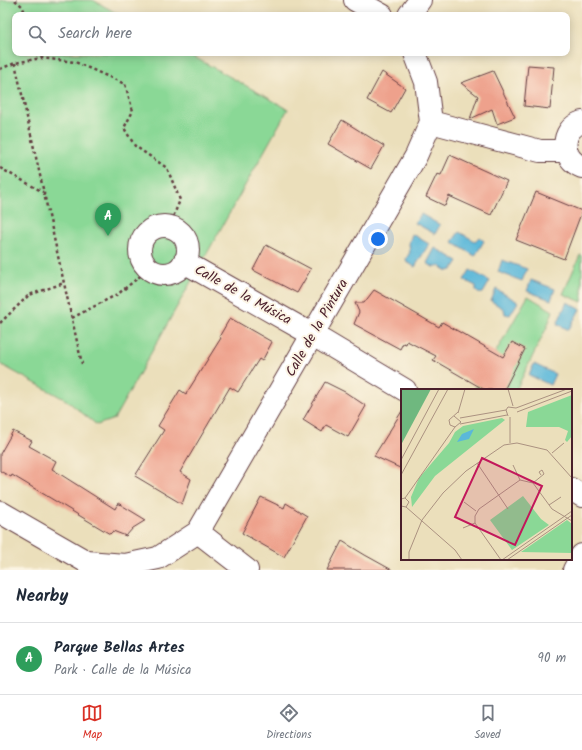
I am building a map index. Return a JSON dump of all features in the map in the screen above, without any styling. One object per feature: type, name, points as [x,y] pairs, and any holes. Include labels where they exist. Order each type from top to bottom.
[{"type":"street","points":[[355,0],[377,12]]},
{"type":"street","points":[[411,12],[420,0]]},
{"type":"street","points":[[416,56],[426,82],[431,122],[540,151],[566,150]]},
{"type":"street","name":"Calle de la Pintura","points":[[0,512],[85,566],[125,565],[158,558],[198,532],[416,156],[431,122]]},
{"type":"street","points":[[582,122],[572,128],[567,135],[566,143],[566,150],[569,158],[574,163],[582,167]]},
{"type":"street","points":[[161,226],[169,227],[177,231],[183,237],[187,245],[187,254],[184,262],[179,268],[164,274],[149,269],[140,256],[142,240],[147,233],[161,226]]},
{"type":"street","name":"Calle de la Música","points":[[184,262],[404,389]]},
{"type":"street","points":[[572,490],[582,496]]},
{"type":"street","points":[[198,532],[247,570]]},
{"type":"street","points":[[574,570],[582,555]]},
{"type":"path","points":[[15,0],[22,6],[25,12]]},
{"type":"path","points":[[0,69],[15,63],[41,58],[75,62],[125,84],[133,111],[124,128],[135,146],[167,168],[180,200],[169,227]]},
{"type":"path","points":[[15,63],[82,364]]},
{"type":"path","points":[[0,168],[44,192]]},
{"type":"path","points":[[72,318],[118,294],[149,269]]},
{"type":"path","points":[[0,323],[29,295],[64,283]]},
{"type":"green space","points":[[0,0],[93,0],[115,12],[12,12],[12,56],[192,56],[288,109],[114,419],[97,425],[66,400],[0,364]]},
{"type":"green space","points":[[580,255],[582,256],[582,302],[563,294]]},
{"type":"green space","points":[[528,296],[553,311],[547,327],[516,389],[475,389]]},
{"type":"water","points":[[421,214],[440,225],[435,234],[415,223]]},
{"type":"water","points":[[459,232],[475,241],[479,237],[484,241],[475,256],[452,242]]},
{"type":"water","points":[[412,234],[429,244],[415,267],[407,262],[406,259],[410,252],[409,243]]},
{"type":"water","points":[[435,248],[458,261],[452,270],[448,271],[439,266],[433,267],[427,263]]},
{"type":"water","points":[[502,260],[527,269],[522,281],[498,272]]},
{"type":"water","points":[[470,270],[490,281],[483,293],[478,293],[476,286],[464,280]]},
{"type":"water","points":[[531,280],[555,289],[551,300],[527,291]]},
{"type":"water","points":[[496,289],[518,302],[510,315],[505,314],[504,309],[491,301]]},
{"type":"water","points":[[567,302],[580,309],[569,330],[557,324]]},
{"type":"water","points":[[534,364],[555,374],[550,385],[529,375]]},
{"type":"building","points":[[528,65],[554,67],[550,109],[524,106]]},
{"type":"building","points":[[493,71],[515,117],[497,124],[492,109],[470,119],[478,96],[461,83]]},
{"type":"building","points":[[382,72],[405,88],[391,113],[367,100]]},
{"type":"building","points":[[342,120],[384,146],[371,169],[328,144]]},
{"type":"building","points":[[450,155],[507,181],[491,215],[449,196],[445,206],[426,197],[437,174],[441,175]]},
{"type":"building","points":[[536,192],[582,211],[564,259],[516,240]]},
{"type":"building","points":[[266,245],[311,269],[297,293],[253,270]]},
{"type":"building","points":[[374,290],[439,327],[442,322],[503,357],[512,342],[525,349],[505,389],[483,389],[433,360],[436,356],[407,341],[406,344],[403,343],[400,349],[354,324],[359,312],[355,303],[364,303]]},
{"type":"building","points":[[230,318],[272,342],[262,361],[259,359],[238,392],[230,387],[180,472],[191,479],[182,504],[135,476],[164,430],[158,426],[180,390],[186,394],[221,338],[219,337]]},
{"type":"building","points":[[325,382],[345,392],[366,406],[348,437],[326,425],[322,432],[303,420]]},
{"type":"building","points":[[401,413],[401,469],[374,456]]},
{"type":"building","points":[[13,431],[32,441],[29,446],[56,461],[52,469],[115,509],[118,503],[146,520],[133,528],[126,536],[113,531],[110,534],[12,475],[11,477],[0,471],[0,454]]},
{"type":"building","points":[[261,497],[284,508],[286,503],[307,516],[284,557],[242,533]]},
{"type":"building","points":[[342,541],[365,555],[392,570],[327,570]]},
{"type":"place","name":"Parque Bellas Artes","points":[[108,236]]}]
